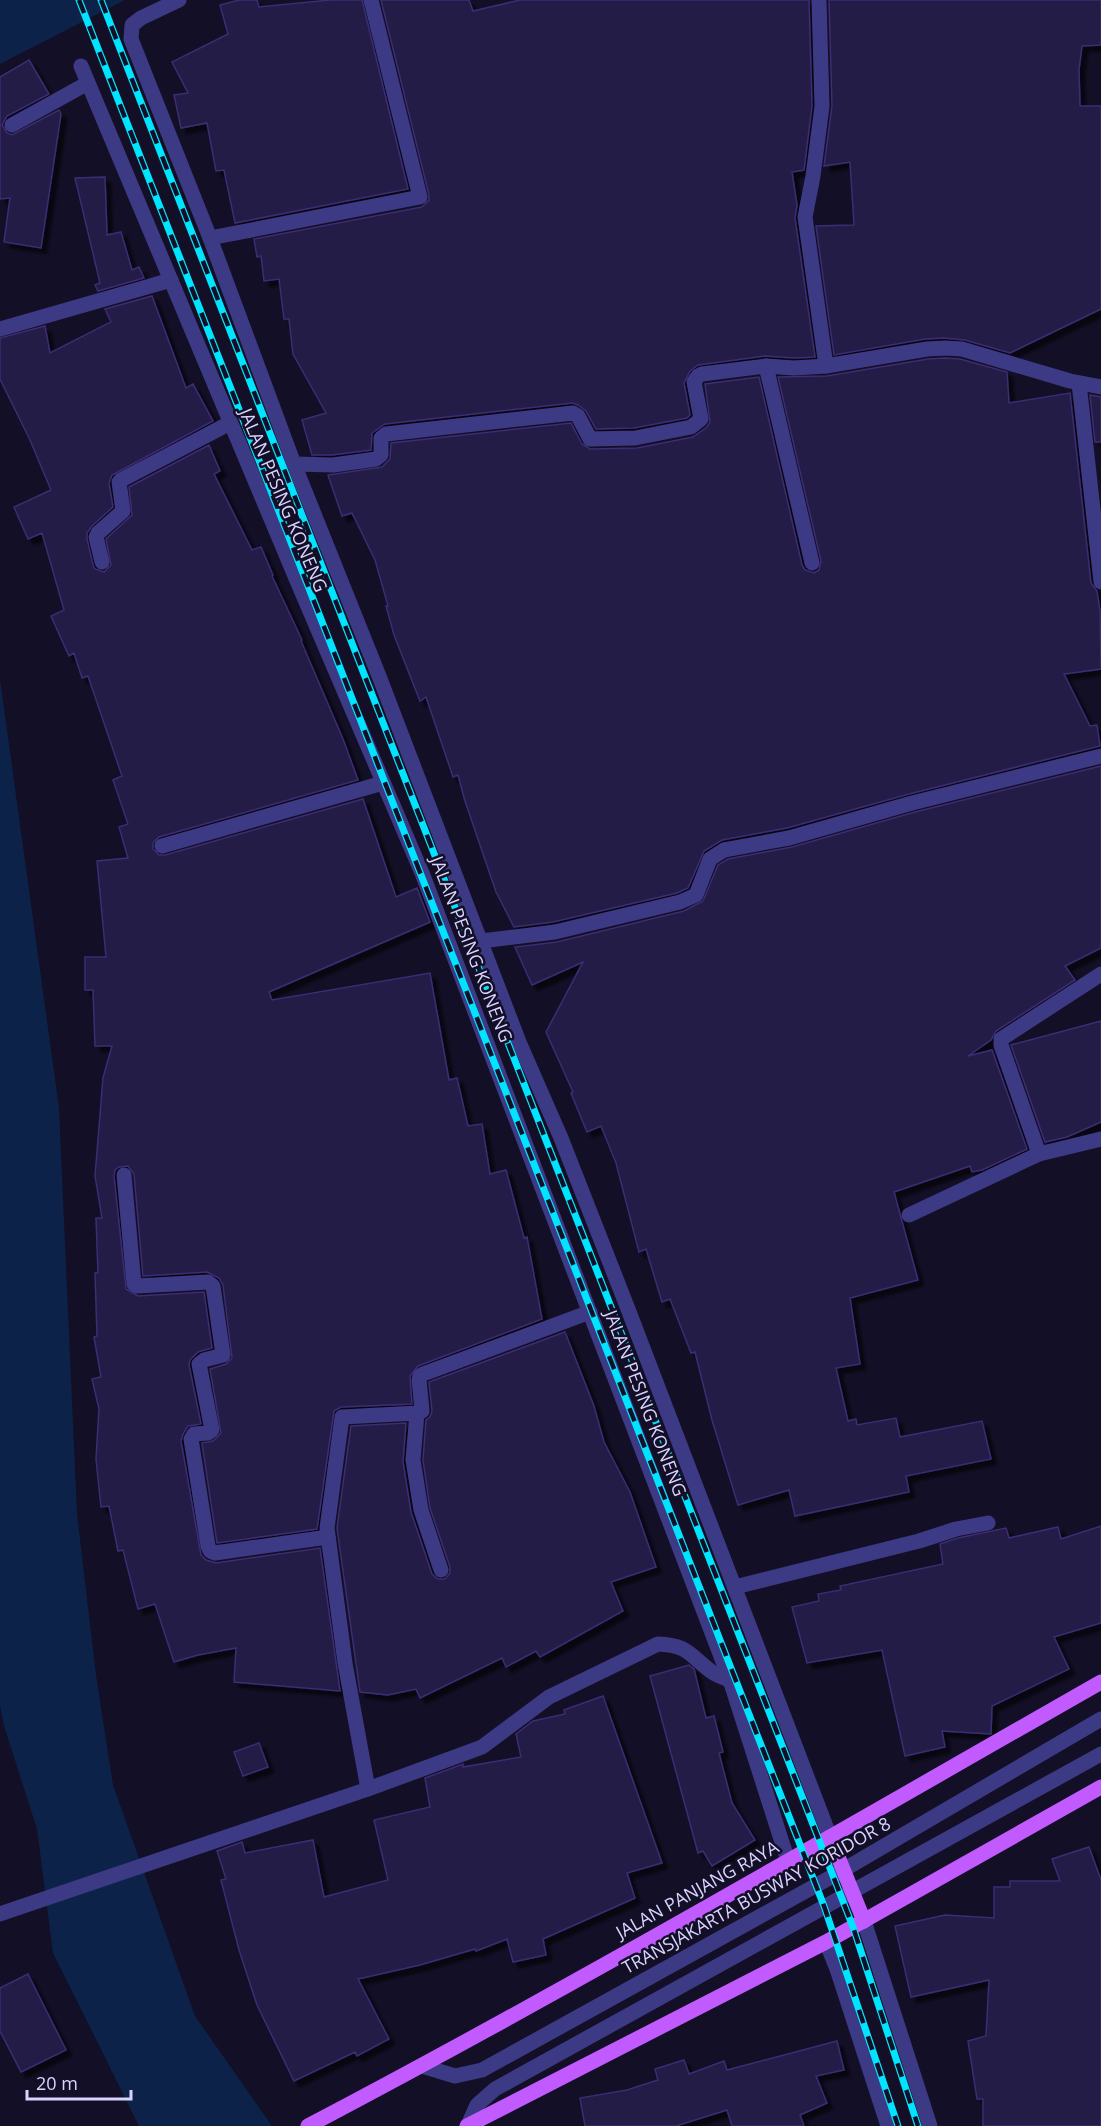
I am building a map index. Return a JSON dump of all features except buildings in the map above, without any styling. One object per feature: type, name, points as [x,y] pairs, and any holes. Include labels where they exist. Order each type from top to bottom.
[{"type":"main road","name":"JALAN PANJANG RAYA","points":[[308,2126],[422,2066],[1101,1682]]},
{"type":"main road","points":[[468,2126],[826,1942],[1101,1786]]},
{"type":"main road","points":[[830,1837],[864,1921]]},
{"type":"street","points":[[179,0],[141,18],[132,25],[131,39],[210,238],[294,464],[519,1042],[561,1138],[830,1837]]},
{"type":"street","points":[[210,238],[420,197],[371,0]]},
{"type":"street","points":[[819,0],[822,106],[805,217],[826,366]]},
{"type":"street","name":"JALAN PESING KONENG","points":[[81,66],[422,873],[730,1680],[788,1861]]},
{"type":"street","points":[[12,125],[88,83]]},
{"type":"street","points":[[0,329],[171,280]]},
{"type":"street","points":[[294,464],[333,465],[376,459],[381,455],[381,438],[386,434],[573,413],[578,416],[590,439],[635,438],[692,427],[701,419],[694,382],[698,376],[766,366],[794,368],[826,366],[927,349],[962,349],[1079,383],[1101,387]]},
{"type":"street","points":[[766,366],[812,563]]},
{"type":"street","points":[[1079,383],[1101,582]]},
{"type":"street","points":[[102,562],[96,537],[123,511],[119,482],[230,423]]},
{"type":"street","points":[[481,941],[555,932],[680,902],[696,895],[710,859],[724,850],[789,838],[912,803],[1101,756]]},
{"type":"street","points":[[162,846],[383,783]]},
{"type":"street","points":[[1039,1154],[1000,1045],[1001,1039],[1101,974]]},
{"type":"street","points":[[909,1215],[1039,1154],[1101,1139]]},
{"type":"street","points":[[124,1175],[134,1284],[137,1286],[208,1282],[213,1286],[223,1352],[220,1357],[204,1360],[199,1364],[212,1430],[208,1433],[194,1434],[191,1439],[210,1551],[215,1553],[328,1537]]},
{"type":"street","points":[[368,1789],[345,1663],[327,1528],[342,1417],[422,1411],[419,1380],[423,1374],[590,1311]]},
{"type":"street","points":[[417,1413],[413,1460],[421,1510],[441,1570]]},
{"type":"street","points":[[735,1587],[988,1523]]},
{"type":"street","points":[[0,1914],[482,1748],[549,1696],[658,1644],[673,1644],[688,1651],[714,1674],[730,1680]]},
{"type":"street","name":"TRANSJAKARTA BUSWAY KORIDOR 8","points":[[422,2066],[455,2076],[482,2070],[843,1870],[1101,1719]]},
{"type":"street","points":[[468,2126],[477,2105],[495,2089],[1101,1754]]},
{"type":"street","points":[[864,1921],[930,2126]]},
{"type":"street","points":[[826,1942],[837,1969],[888,2126]]},
{"type":"water","points":[[0,0],[125,0],[0,64]]},
{"type":"water","points":[[0,679],[59,1108],[77,1514],[96,1675],[113,1785],[195,2016],[272,2126],[139,2126],[53,1953],[37,1829],[4,1726],[0,1706]]},
{"type":"railway","points":[[79,0],[824,1906],[898,2126]]},
{"type":"railway","points":[[101,0],[853,1927],[918,2126]]}]
